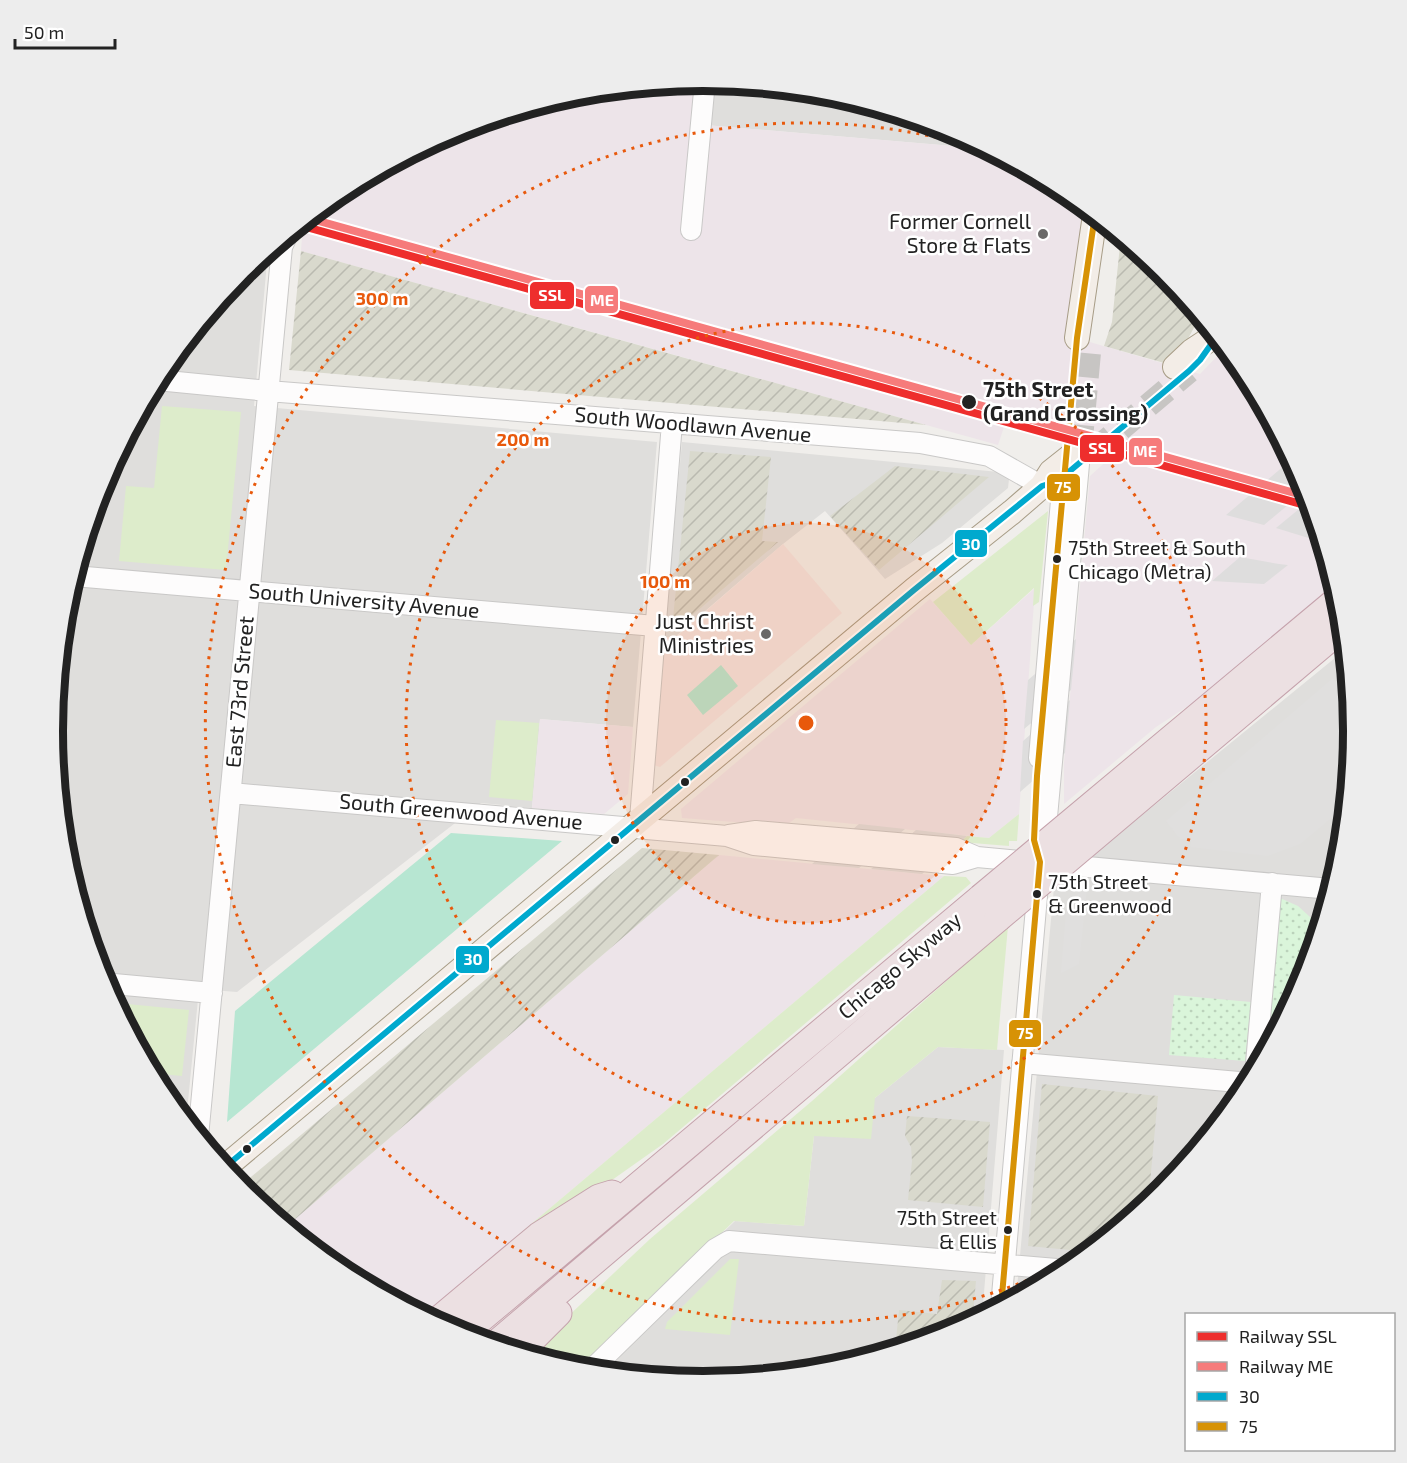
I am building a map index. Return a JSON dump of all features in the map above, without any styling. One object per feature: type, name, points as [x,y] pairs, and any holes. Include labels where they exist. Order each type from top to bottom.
[{"type":"highway","name":"Chicago Skyway","points":[[502,1339],[596,1260],[1332,605]]},
{"type":"highway","name":"Chicago Skyway","points":[[470,1327],[638,1185],[1336,632]]},
{"type":"highway","points":[[443,1316],[539,1236],[599,1198],[638,1185]]},
{"type":"highway","points":[[526,1346],[563,1308],[596,1260]]},
{"type":"main road","points":[[1094,224],[1084,340],[1101,229]]},
{"type":"main road","points":[[1182,369],[1200,360],[1212,342]]},
{"type":"main road","points":[[230,1163],[1070,462]]},
{"type":"street","points":[[691,230],[704,91]]},
{"type":"street","name":"East 73rd Street","points":[[199,1126],[283,248]]},
{"type":"street","name":"South Woodlawn Avenue","points":[[168,381],[268,392],[920,443],[989,456],[1070,462]]},
{"type":"street","points":[[635,823],[672,423]]},
{"type":"street","points":[[1001,1298],[1040,862],[1034,840],[1037,776],[1070,462]]},
{"type":"street","name":"South University Avenue","points":[[82,577],[655,626]]},
{"type":"street","name":"South Greenwood Avenue","points":[[231,793],[635,823],[727,836],[756,831],[956,848],[977,856],[1324,889]]},
{"type":"street","points":[[1257,1054],[1272,883]]},
{"type":"street","points":[[115,984],[212,993]]},
{"type":"street","points":[[1022,1063],[1239,1082]]},
{"type":"street","points":[[598,1363],[715,1249],[729,1241],[1052,1269]]},
{"type":"shaded area","points":[[696,91],[694,124],[965,147],[1024,177],[1083,216],[1074,311],[1069,336],[1200,374],[1220,353],[1258,411],[1295,486],[1310,526],[1333,611],[1156,727],[1064,804],[1064,763],[1090,476],[1111,457],[1004,427],[998,445],[301,251],[302,233],[314,223],[383,177],[420,157],[498,125],[579,103],[620,96]]},
{"type":"shaded area","points":[[701,91],[745,92],[787,96],[869,113],[909,125],[965,147],[693,124]]},
{"type":"shaded area","points":[[1120,245],[1156,279],[1196,323],[1183,348],[1168,364],[1104,346],[1112,322]]},
{"type":"shaded area","points":[[301,251],[926,425],[289,370]]},
{"type":"shaded area","points":[[267,264],[254,406],[657,442],[633,727],[540,719],[532,808],[481,803],[237,992],[199,989],[187,1110],[149,1052],[129,1015],[97,937],[85,897],[68,815],[64,773],[64,690],[68,648],[85,566],[97,526],[129,448],[149,411],[195,342],[222,309]]},
{"type":"shaded area","points":[[682,442],[999,472],[1009,479],[1008,488],[942,543],[885,579],[825,511],[675,637],[664,637]]},
{"type":"shaded area","points":[[690,451],[771,457],[762,541],[778,542],[689,618],[672,628]]},
{"type":"shaded area","points":[[895,466],[989,477],[879,570],[830,516]]},
{"type":"shaded area","points":[[783,544],[842,613],[660,767],[653,765],[664,637],[676,637]]},
{"type":"shaded area","points":[[1035,588],[1019,814],[989,838],[796,818],[785,826],[682,818],[681,809],[930,599],[971,645]]},
{"type":"shaded area","points":[[1340,654],[1344,732],[1339,815],[1332,856],[1310,937],[1278,1015],[1236,1087],[1185,1154],[1126,1213],[1093,1240],[1017,1290],[1054,887]]},
{"type":"shaded area","points":[[1333,678],[1343,691],[1343,773],[1339,811],[1300,844],[1268,856],[1190,847],[1191,839],[1180,839],[1166,821]]},
{"type":"shaded area","points":[[540,719],[633,727],[628,794],[604,814],[532,808]]},
{"type":"shaded area","points":[[642,848],[719,855],[292,1222],[247,1180]]},
{"type":"shaded area","points":[[719,855],[944,876],[429,1310],[383,1286],[348,1264],[292,1222]]},
{"type":"shaded area","points":[[1087,888],[1079,964],[1061,973],[1067,901]]},
{"type":"shaded area","points":[[938,1047],[1004,1050],[983,1308],[909,1338],[828,1360],[787,1367],[745,1371],[662,1371],[589,1362],[735,1221],[804,1226],[814,1136],[875,1098]]},
{"type":"shaded area","points":[[1042,1084],[1158,1096],[1149,1190],[1126,1213],[1078,1251],[1028,1246]]},
{"type":"shaded area","points":[[907,1116],[990,1122],[983,1207],[908,1200],[912,1161],[911,1147],[905,1136]]},
{"type":"shaded area","points":[[942,1280],[976,1281],[973,1312],[896,1342],[899,1310],[937,1314]]},
{"type":"green space","points":[[162,406],[241,412],[226,570],[119,561],[126,486],[154,488]]},
{"type":"green space","points":[[1048,511],[1039,602],[1033,606],[1034,588],[971,645],[933,602]]},
{"type":"green space","points":[[721,665],[738,686],[703,715],[687,695]]},
{"type":"green space","points":[[496,720],[539,723],[532,801],[489,797]]},
{"type":"green space","points":[[1019,814],[1017,841],[1009,841],[1009,846],[960,842],[967,836],[989,838]]},
{"type":"green space","points":[[451,833],[562,841],[227,1122],[235,1011]]},
{"type":"green space","points":[[944,876],[966,877],[971,883],[663,1144],[588,1197],[436,1313],[429,1310]]},
{"type":"green space","points":[[1280,898],[1298,906],[1315,921],[1295,977],[1267,1035]]},
{"type":"green space","points":[[1008,926],[997,1050],[938,1047],[875,1098],[871,1139],[814,1136],[804,1226],[734,1221],[589,1362],[534,1349],[650,1239],[812,1101]]},
{"type":"green space","points":[[1174,995],[1251,1002],[1245,1061],[1169,1055]]},
{"type":"green space","points":[[124,1004],[189,1010],[182,1076],[163,1074]]},
{"type":"green space","points":[[730,1259],[739,1259],[730,1335],[665,1329],[667,1322]]},
{"type":"pier","points":[[1285,465],[1299,496],[1264,525],[1226,515]]},
{"type":"pier","points":[[1303,506],[1314,540],[1276,528]]},
{"type":"pier","points":[[1240,557],[1288,565],[1264,584],[1212,581]]},
{"type":"pier","points":[[1076,639],[1071,690],[1024,729],[1028,680]]},
{"type":"pier","points":[[1070,700],[1065,753],[1020,792],[1023,741]]},
{"type":"pier","points":[[859,824],[905,829],[859,868],[812,864]]},
{"type":"pier","points":[[916,830],[967,836],[922,874],[871,869]]},
{"type":"tunnel","points":[[1080,449],[1090,342]]},
{"type":"tunnel","points":[[1093,452],[1189,371]]},
{"type":"rail line","name":"ME","points":[[317,221],[1298,494]]},
{"type":"rail line","name":"SSL","points":[[308,228],[1302,504]]},
{"type":"transit line","name":"75","points":[[1002,1298],[1040,862],[1034,840],[1037,776],[1077,338],[1094,224]]},
{"type":"transit line","name":"30","points":[[230,1163],[914,590],[1042,486],[1058,481],[1189,371],[1212,343]]},
{"type":"place","name":"Former Cornell Store & Flats","points":[[1043,234]]},
{"type":"place","name":"75th Street (Grand Crossing)","points":[[969,402]]},
{"type":"place","name":"75th Street & South Chicago (Metra)","points":[[1057,559]]},
{"type":"place","name":"Just Christ Ministries","points":[[766,634]]},
{"type":"place","name":"75th Street & Greenwood","points":[[1037,894]]},
{"type":"place","name":"75th Street & Ellis","points":[[1008,1230]]}]
